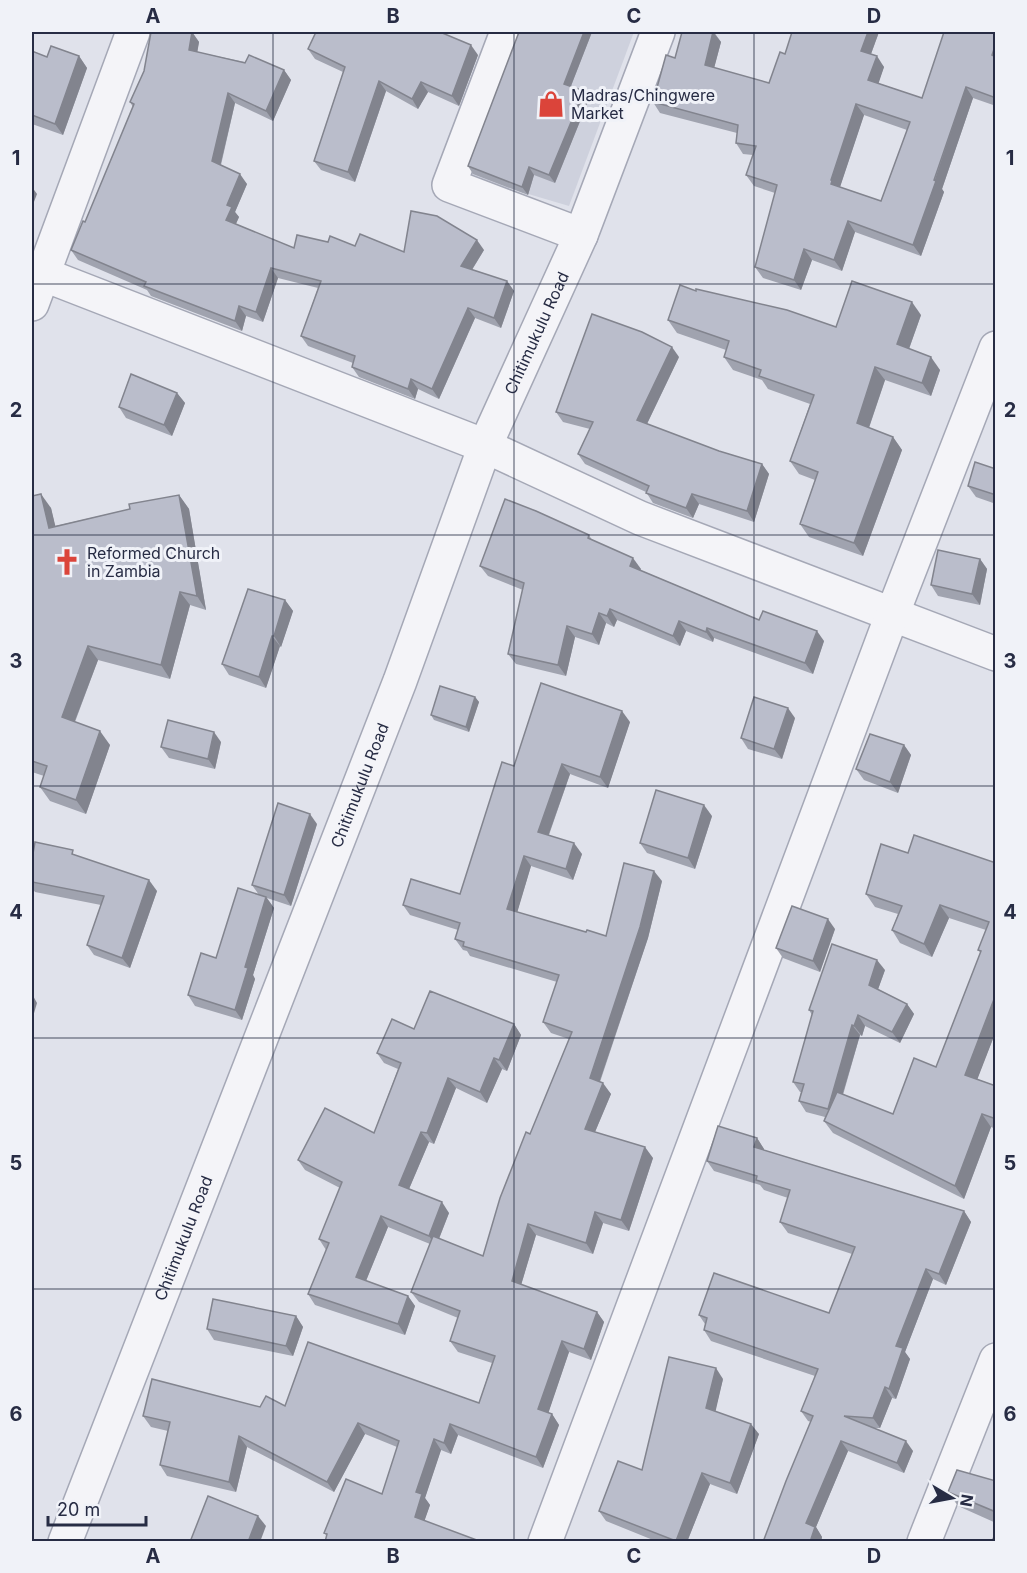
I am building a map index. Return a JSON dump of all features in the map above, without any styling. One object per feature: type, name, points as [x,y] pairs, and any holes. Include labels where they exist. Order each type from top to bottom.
[{"type":"street","points":[[133,32],[35,283],[485,446],[640,518],[996,654]]},
{"type":"street","points":[[507,32],[449,184],[581,235]]},
{"type":"street","name":"Chitimukulu Road","points":[[64,1542],[400,681],[485,446],[581,235],[658,32]]},
{"type":"street","points":[[545,1542],[892,615],[996,348]]},
{"type":"street","points":[[924,1542],[996,1360]]},
{"type":"shaded area","name":"Madras/Chingwere Market","points":[[521,32],[634,32],[569,206],[467,176]]},
{"type":"building","points":[[151,32],[192,32],[189,50],[245,63],[249,55],[284,70],[266,111],[228,93],[212,161],[240,174],[227,205],[232,207],[226,220],[294,248],[297,235],[328,242],[330,236],[355,246],[360,234],[404,252],[411,211],[437,216],[477,240],[461,266],[507,281],[494,318],[468,308],[432,389],[411,379],[408,389],[352,367],[355,356],[301,336],[321,281],[271,268],[256,312],[239,306],[235,321],[144,286],[146,282],[71,250],[134,104],[130,102],[144,71]]},
{"type":"building","points":[[316,32],[440,32],[471,45],[452,96],[421,82],[412,99],[379,81],[348,172],[314,161],[345,67],[308,49]]},
{"type":"building","name":"Madras/Chingwere Market","points":[[519,32],[584,32],[564,84],[584,91],[549,175],[529,167],[522,187],[468,166]]},
{"type":"building","points":[[682,32],[713,32],[705,65],[769,83],[780,52],[785,54],[792,32],[868,32],[861,51],[877,56],[868,80],[922,98],[944,32],[996,32],[996,43],[992,55],[996,57],[996,98],[966,87],[913,245],[848,221],[834,260],[804,249],[794,280],[755,267],[777,185],[746,175],[756,146],[736,143],[738,125],[653,102],[666,55],[675,58]],"holes":[[[856,104],[910,122],[881,201],[831,184]]]},
{"type":"building","points":[[51,46],[79,56],[55,124],[32,115],[32,51],[47,57]]},
{"type":"building","points":[[852,281],[912,302],[897,344],[931,357],[922,383],[875,367],[857,423],[893,437],[854,543],[800,524],[818,472],[790,461],[814,395],[759,376],[761,370],[724,357],[729,341],[668,320],[680,285],[696,291],[696,289],[787,310],[836,327]]},
{"type":"building","points":[[592,314],[642,332],[672,347],[637,420],[719,451],[762,464],[747,511],[692,494],[686,508],[646,493],[649,486],[578,454],[593,422],[556,412]]},
{"type":"building","points":[[131,374],[177,393],[164,425],[119,407]]},
{"type":"building","points":[[975,462],[996,469],[996,495],[968,486]]},
{"type":"building","points":[[41,494],[49,528],[130,509],[129,504],[179,495],[197,596],[180,592],[161,665],[88,646],[62,717],[100,731],[76,800],[40,787],[47,766],[32,761],[32,496]]},
{"type":"building","points":[[505,499],[589,535],[588,538],[633,558],[630,566],[759,620],[763,611],[817,631],[805,663],[707,628],[706,632],[679,621],[673,636],[610,609],[607,616],[599,613],[592,634],[567,626],[558,665],[508,654],[524,583],[480,566]]},
{"type":"building","points":[[938,550],[980,559],[972,594],[931,585]]},
{"type":"building","points":[[248,589],[285,600],[259,677],[222,664]]},
{"type":"building","points":[[541,683],[622,711],[600,777],[562,764],[538,832],[574,843],[566,869],[524,856],[507,909],[606,936],[624,863],[654,871],[640,927],[590,1078],[603,1083],[585,1129],[645,1147],[621,1220],[595,1212],[586,1243],[528,1224],[512,1281],[597,1312],[584,1349],[562,1341],[538,1409],[552,1414],[536,1457],[450,1424],[444,1443],[434,1439],[416,1492],[422,1494],[415,1517],[482,1542],[325,1542],[327,1534],[324,1533],[346,1479],[382,1494],[399,1441],[358,1423],[327,1482],[239,1436],[229,1482],[160,1465],[170,1422],[143,1416],[152,1379],[260,1407],[266,1396],[285,1406],[308,1342],[479,1403],[495,1356],[450,1341],[460,1311],[411,1292],[433,1236],[483,1256],[500,1198],[526,1132],[530,1134],[572,1032],[543,1022],[559,975],[463,946],[464,942],[455,939],[460,923],[403,905],[411,879],[460,894],[502,762],[514,766]]},
{"type":"building","points":[[440,686],[475,697],[466,727],[431,715]]},
{"type":"building","points":[[754,697],[788,708],[774,749],[741,738]]},
{"type":"building","points":[[168,720],[214,732],[208,759],[161,747]]},
{"type":"building","points":[[870,734],[904,745],[890,782],[856,769]]},
{"type":"building","points":[[656,790],[704,805],[688,858],[640,843]]},
{"type":"building","points":[[278,803],[310,814],[284,895],[252,885]]},
{"type":"building","points":[[914,835],[996,863],[996,994],[965,1075],[996,1086],[996,1119],[982,1114],[955,1186],[824,1121],[837,1092],[893,1114],[914,1058],[936,1067],[981,951],[978,950],[989,922],[940,905],[924,944],[892,930],[902,906],[866,894],[881,844],[908,853]]},
{"type":"building","points":[[35,842],[73,850],[72,854],[149,880],[122,958],[87,945],[104,896],[32,882]]},
{"type":"building","points":[[238,888],[266,897],[235,1010],[188,995],[201,953],[216,958]]},
{"type":"building","points":[[792,906],[828,919],[813,961],[776,948]]},
{"type":"building","points":[[832,944],[877,960],[869,985],[907,1004],[892,1032],[858,1015],[854,1026],[852,1025],[828,1109],[799,1101],[804,1084],[793,1082],[813,1011],[809,1010]]},
{"type":"building","points":[[430,991],[514,1024],[499,1060],[494,1058],[480,1092],[448,1078],[427,1133],[421,1132],[399,1185],[442,1202],[429,1236],[381,1216],[356,1277],[408,1296],[398,1324],[308,1294],[329,1243],[319,1239],[342,1182],[298,1160],[325,1108],[374,1133],[401,1063],[377,1053],[392,1019],[414,1029]]},
{"type":"building","points":[[718,1126],[757,1138],[754,1147],[964,1211],[939,1274],[926,1269],[896,1346],[903,1348],[889,1389],[885,1387],[873,1418],[844,1416],[906,1441],[897,1463],[841,1441],[806,1523],[815,1527],[810,1542],[763,1542],[813,1416],[801,1411],[818,1369],[704,1330],[707,1318],[699,1315],[714,1273],[829,1313],[855,1247],[780,1222],[790,1190],[756,1180],[757,1176],[707,1161]]},
{"type":"building","points":[[213,1299],[296,1316],[286,1346],[207,1329]]},
{"type":"building","points":[[669,1357],[716,1368],[706,1408],[751,1424],[730,1483],[702,1473],[676,1541],[599,1511],[618,1461],[642,1470]]},
{"type":"building","points":[[957,1470],[996,1481],[996,1512],[948,1492]]},
{"type":"building","points":[[208,1496],[258,1516],[248,1542],[190,1542]]},
{"type":"place","name":"Madras/Chingwere Market","points":[[551,104]]},
{"type":"place","name":"Reformed Church in Zambia","points":[[67,562]]}]
